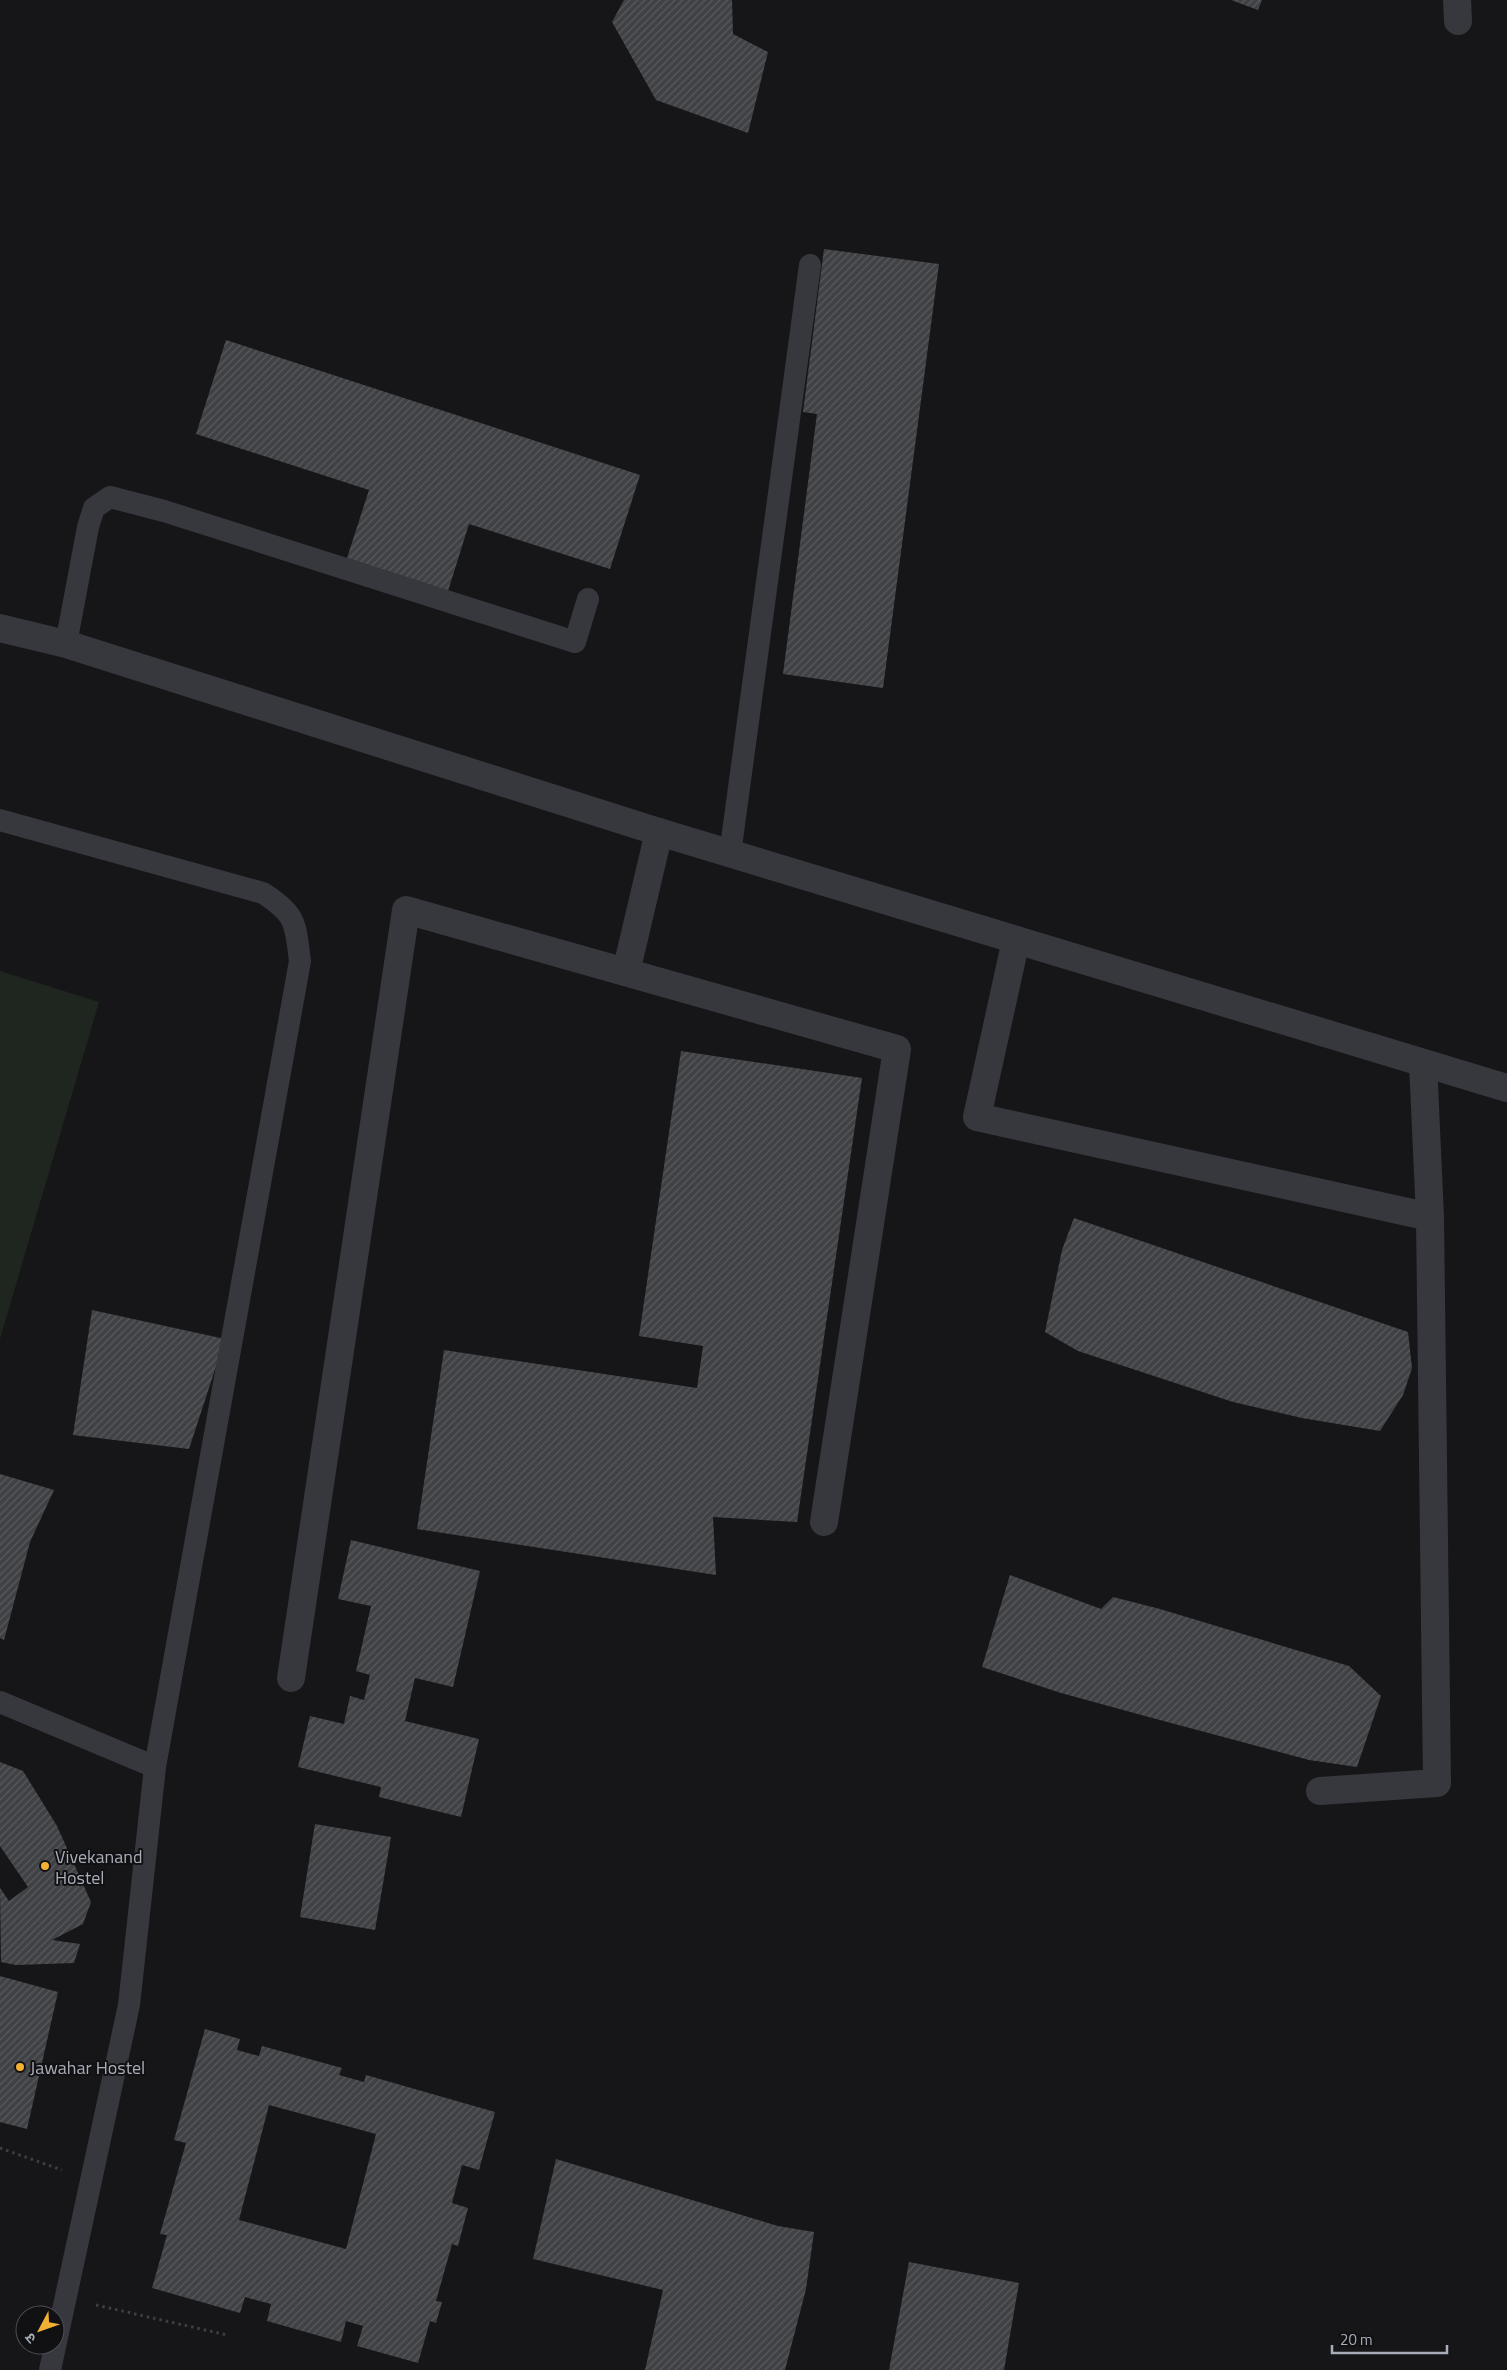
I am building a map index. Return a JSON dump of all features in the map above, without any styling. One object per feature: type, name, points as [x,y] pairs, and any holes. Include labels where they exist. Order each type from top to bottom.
[{"type":"street","points":[[0,628],[66,644],[730,854],[1507,1088]]},
{"type":"street","points":[[626,972],[659,832]]},
{"type":"street","points":[[291,1678],[406,910],[897,1049],[824,1522]]},
{"type":"street","points":[[1016,940],[977,1117],[1430,1217]]},
{"type":"street","points":[[1320,1791],[1436,1783],[1430,1217],[1423,1063]]},
{"type":"lane","points":[[730,854],[810,265]]},
{"type":"lane","points":[[66,644],[88,527],[94,508],[110,497],[173,514],[576,642],[588,599]]},
{"type":"lane","points":[[0,820],[263,893],[282,905],[295,923],[300,961],[155,1767],[129,2005],[50,2370]]},
{"type":"lane","points":[[0,1702],[155,1767]]},
{"type":"path","points":[[0,2148],[91,2180]]},
{"type":"path","points":[[65,2298],[227,2335]]},
{"type":"shaded area","points":[[0,971],[99,1002],[0,1339]]},
{"type":"building","points":[[624,0],[732,0],[733,34],[768,52],[748,133],[656,100],[612,22]]},
{"type":"building","points":[[1231,0],[1262,0],[1258,10]]},
{"type":"building","points":[[824,249],[939,264],[883,688],[783,674],[817,414],[803,412]]},
{"type":"building","points":[[226,340],[640,475],[610,569],[469,524],[448,591],[347,558],[369,490],[196,434]]},
{"type":"building","points":[[681,1051],[862,1078],[797,1522],[713,1517],[716,1575],[417,1529],[444,1350],[697,1388],[703,1346],[639,1336]]},
{"type":"building","points":[[1074,1218],[1408,1332],[1412,1368],[1403,1395],[1380,1431],[1302,1418],[1233,1402],[1078,1351],[1045,1332],[1062,1250]]},
{"type":"building","points":[[92,1310],[225,1339],[189,1449],[73,1435]]},
{"type":"building","points":[[0,1474],[54,1490],[30,1542],[4,1640],[0,1638]]},
{"type":"building","points":[[351,1540],[480,1571],[453,1687],[415,1678],[405,1721],[479,1739],[461,1817],[379,1797],[381,1787],[298,1767],[310,1716],[344,1724],[350,1696],[364,1700],[370,1675],[356,1671],[371,1606],[338,1599]]},
{"type":"building","points":[[1010,1575],[1101,1609],[1113,1597],[1160,1609],[1349,1666],[1381,1696],[1357,1767],[1309,1760],[1061,1693],[982,1667]]},
{"type":"building","name":"Vivekanand Hostel","points":[[0,1762],[23,1771],[57,1826],[91,1902],[83,1924],[52,1940],[80,1944],[74,1963],[16,1965],[1,1962],[0,1888],[9,1901],[28,1887],[0,1846]]},
{"type":"building","points":[[315,1824],[391,1837],[375,1930],[300,1917]]},
{"type":"building","name":"Jawahar Hostel","points":[[0,1976],[58,1992],[27,2129],[0,2122]]},
{"type":"building","points":[[205,2029],[240,2039],[237,2050],[259,2056],[262,2046],[342,2068],[339,2075],[364,2082],[366,2075],[495,2112],[479,2170],[462,2165],[452,2203],[468,2208],[458,2246],[452,2244],[436,2301],[442,2302],[436,2323],[430,2321],[418,2363],[357,2346],[363,2326],[346,2321],[341,2342],[267,2321],[271,2304],[245,2297],[240,2313],[152,2288],[167,2235],[160,2234],[186,2143],[174,2140]],"holes":[[[269,2105],[376,2134],[346,2249],[239,2220]]]},
{"type":"building","points":[[556,2159],[778,2226],[814,2232],[806,2289],[785,2370],[645,2370],[663,2290],[533,2259]]},
{"type":"building","points":[[909,2262],[1019,2283],[1004,2370],[889,2370]]},
{"type":"place","name":"Vivekanand Hostel","points":[[45,1866]]},
{"type":"place","name":"Jawahar Hostel","points":[[20,2067]]}]
